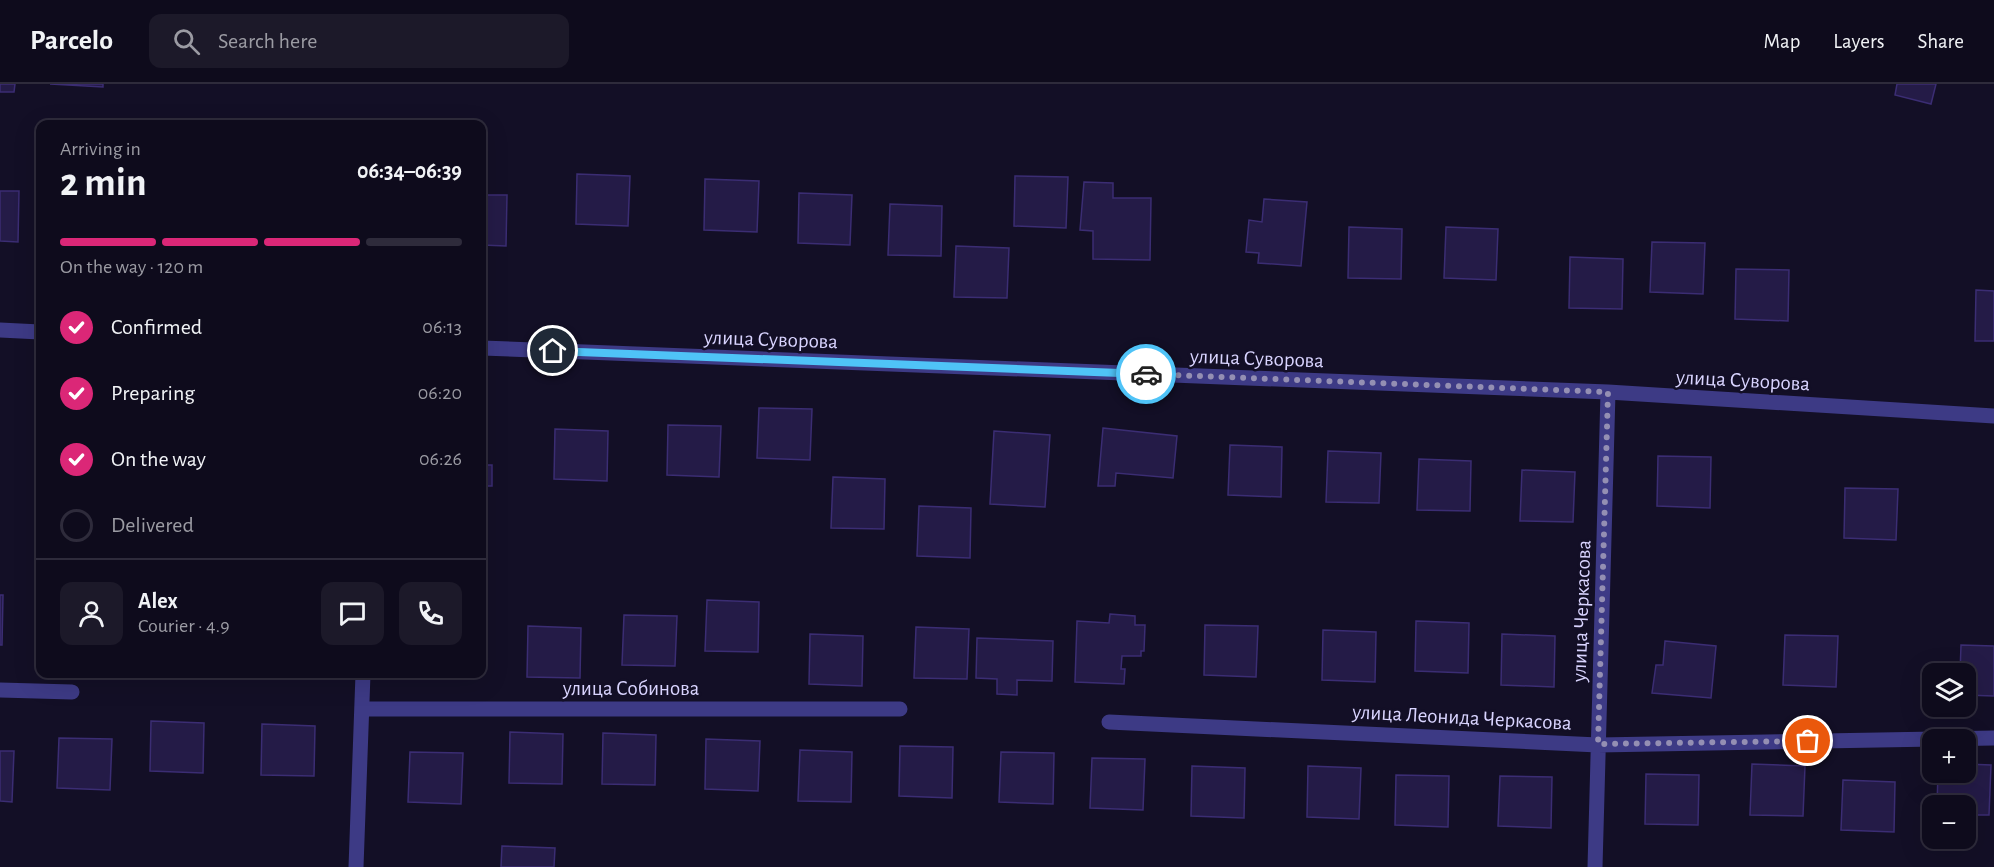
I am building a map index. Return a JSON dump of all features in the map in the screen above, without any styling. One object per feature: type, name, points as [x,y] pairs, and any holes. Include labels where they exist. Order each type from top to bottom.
[{"type":"street","points":[[0,330],[36,332]]},
{"type":"street","name":"улица Суворова","points":[[486,348],[1608,392],[1994,416]]},
{"type":"street","name":"улица Черкасова","points":[[1595,867],[1608,392]]},
{"type":"street","points":[[357,867],[363,678]]},
{"type":"street","points":[[0,690],[72,692]]},
{"type":"street","name":"улица Собинова","points":[[362,709],[900,709]]},
{"type":"street","name":"улица Леонида Черкасова","points":[[1109,722],[1598,744],[1994,738]]},
{"type":"building","points":[[0,84],[15,84],[14,92],[0,92]]},
{"type":"building","points":[[50,84],[103,84],[103,87]]},
{"type":"building","points":[[1897,84],[1936,84],[1931,104],[1895,95]]},
{"type":"building","points":[[577,174],[630,176],[628,226],[576,224]]},
{"type":"building","points":[[1015,176],[1068,177],[1066,228],[1014,226]]},
{"type":"building","points":[[705,179],[759,181],[757,232],[704,230]]},
{"type":"building","points":[[1084,182],[1113,183],[1113,198],[1151,198],[1150,260],[1093,259],[1093,231],[1080,230]]},
{"type":"building","points":[[0,191],[19,191],[18,242],[0,241]]},
{"type":"building","points":[[799,193],[852,195],[850,245],[798,243]]},
{"type":"building","points":[[486,195],[507,195],[506,246],[486,245]]},
{"type":"building","points":[[1264,199],[1307,202],[1301,266],[1258,263],[1259,253],[1246,252],[1249,220],[1262,222]]},
{"type":"building","points":[[890,204],[942,206],[941,256],[888,255]]},
{"type":"building","points":[[1349,227],[1402,229],[1401,279],[1348,278]]},
{"type":"building","points":[[1446,227],[1498,229],[1496,280],[1444,278]]},
{"type":"building","points":[[1652,242],[1705,243],[1703,294],[1650,292]]},
{"type":"building","points":[[956,246],[1009,248],[1007,298],[954,297]]},
{"type":"building","points":[[1570,257],[1623,259],[1622,309],[1569,308]]},
{"type":"building","points":[[1736,269],[1789,270],[1788,321],[1735,319]]},
{"type":"building","points":[[1976,290],[1994,291],[1994,341],[1975,341]]},
{"type":"building","points":[[759,408],[812,409],[810,460],[757,458]]},
{"type":"building","points":[[668,425],[721,426],[719,477],[667,475]]},
{"type":"building","points":[[1103,428],[1177,436],[1173,478],[1116,473],[1115,486],[1098,486]]},
{"type":"building","points":[[555,429],[608,431],[607,481],[554,479]]},
{"type":"building","points":[[994,431],[1050,435],[1045,507],[990,504]]},
{"type":"building","points":[[1230,445],[1282,447],[1281,497],[1228,495]]},
{"type":"building","points":[[1328,451],[1381,453],[1379,503],[1326,502]]},
{"type":"building","points":[[1658,456],[1711,457],[1710,508],[1657,506]]},
{"type":"building","points":[[1419,459],[1471,461],[1470,511],[1417,510]]},
{"type":"building","points":[[486,465],[492,465],[492,486],[486,486]]},
{"type":"building","points":[[1522,470],[1575,472],[1573,522],[1520,521]]},
{"type":"building","points":[[833,477],[885,479],[884,529],[831,528]]},
{"type":"building","points":[[1845,488],[1898,489],[1896,540],[1844,538]]},
{"type":"building","points":[[919,506],[971,508],[970,558],[917,556]]},
{"type":"building","points":[[0,595],[3,595],[2,645],[0,645]]},
{"type":"building","points":[[707,600],[759,602],[758,652],[705,651]]},
{"type":"building","points":[[1110,614],[1135,616],[1135,625],[1145,625],[1144,651],[1141,651],[1141,656],[1122,656],[1121,669],[1125,669],[1124,684],[1075,682],[1077,621],[1109,623]]},
{"type":"building","points":[[624,615],[677,616],[675,666],[622,665]]},
{"type":"building","points":[[1416,621],[1469,623],[1468,673],[1415,671]]},
{"type":"building","points":[[1205,625],[1258,626],[1256,677],[1204,675]]},
{"type":"building","points":[[528,626],[581,628],[580,678],[527,677]]},
{"type":"building","points":[[916,627],[969,629],[967,679],[914,678]]},
{"type":"building","points":[[1323,630],[1376,632],[1375,682],[1322,680]]},
{"type":"building","points":[[810,634],[863,636],[862,686],[809,684]]},
{"type":"building","points":[[1502,634],[1555,636],[1554,687],[1501,685]]},
{"type":"building","points":[[1785,635],[1838,636],[1836,687],[1783,685]]},
{"type":"building","points":[[977,638],[1053,641],[1052,681],[1017,680],[1017,695],[997,694],[997,679],[976,678]]},
{"type":"building","points":[[1665,641],[1716,646],[1711,698],[1652,693],[1656,665],[1663,665]]},
{"type":"building","points":[[1961,645],[1994,646],[1994,696],[1976,695],[1976,663],[1960,663]]},
{"type":"building","points":[[151,721],[204,723],[203,773],[150,771]]},
{"type":"building","points":[[262,724],[315,726],[314,776],[261,775]]},
{"type":"building","points":[[510,732],[563,734],[562,784],[509,783]]},
{"type":"building","points":[[603,733],[656,735],[655,785],[602,784]]},
{"type":"building","points":[[59,738],[112,739],[110,790],[57,788]]},
{"type":"building","points":[[706,739],[760,741],[758,791],[705,789]]},
{"type":"building","points":[[900,746],[953,747],[952,798],[899,796]]},
{"type":"building","points":[[800,750],[852,752],[851,802],[798,801]]},
{"type":"building","points":[[0,751],[14,751],[12,802],[0,801]]},
{"type":"building","points":[[410,752],[463,753],[461,804],[408,802]]},
{"type":"building","points":[[1001,752],[1054,753],[1053,804],[999,802]]},
{"type":"building","points":[[1092,758],[1145,759],[1143,810],[1090,808]]},
{"type":"building","points":[[1752,764],[1805,766],[1803,816],[1750,815]]},
{"type":"building","points":[[1976,764],[1991,765],[1989,815],[1976,815],[1976,795],[1937,795],[1938,783],[1976,783]]},
{"type":"building","points":[[1192,766],[1245,768],[1244,818],[1191,816]]},
{"type":"building","points":[[1308,766],[1361,768],[1359,819],[1307,817]]},
{"type":"building","points":[[1646,774],[1699,775],[1698,825],[1645,824]]},
{"type":"building","points":[[1396,775],[1449,776],[1448,827],[1395,825]]},
{"type":"building","points":[[1500,776],[1552,777],[1551,828],[1498,826]]},
{"type":"building","points":[[1843,780],[1895,782],[1894,832],[1841,830]]},
{"type":"building","points":[[502,846],[555,848],[554,867],[501,867]]},
{"type":"way so far","points":[[1146,374],[1608,392],[1598,744],[1808,741]]},
{"type":"route","points":[[553,351],[1146,374]]}]
